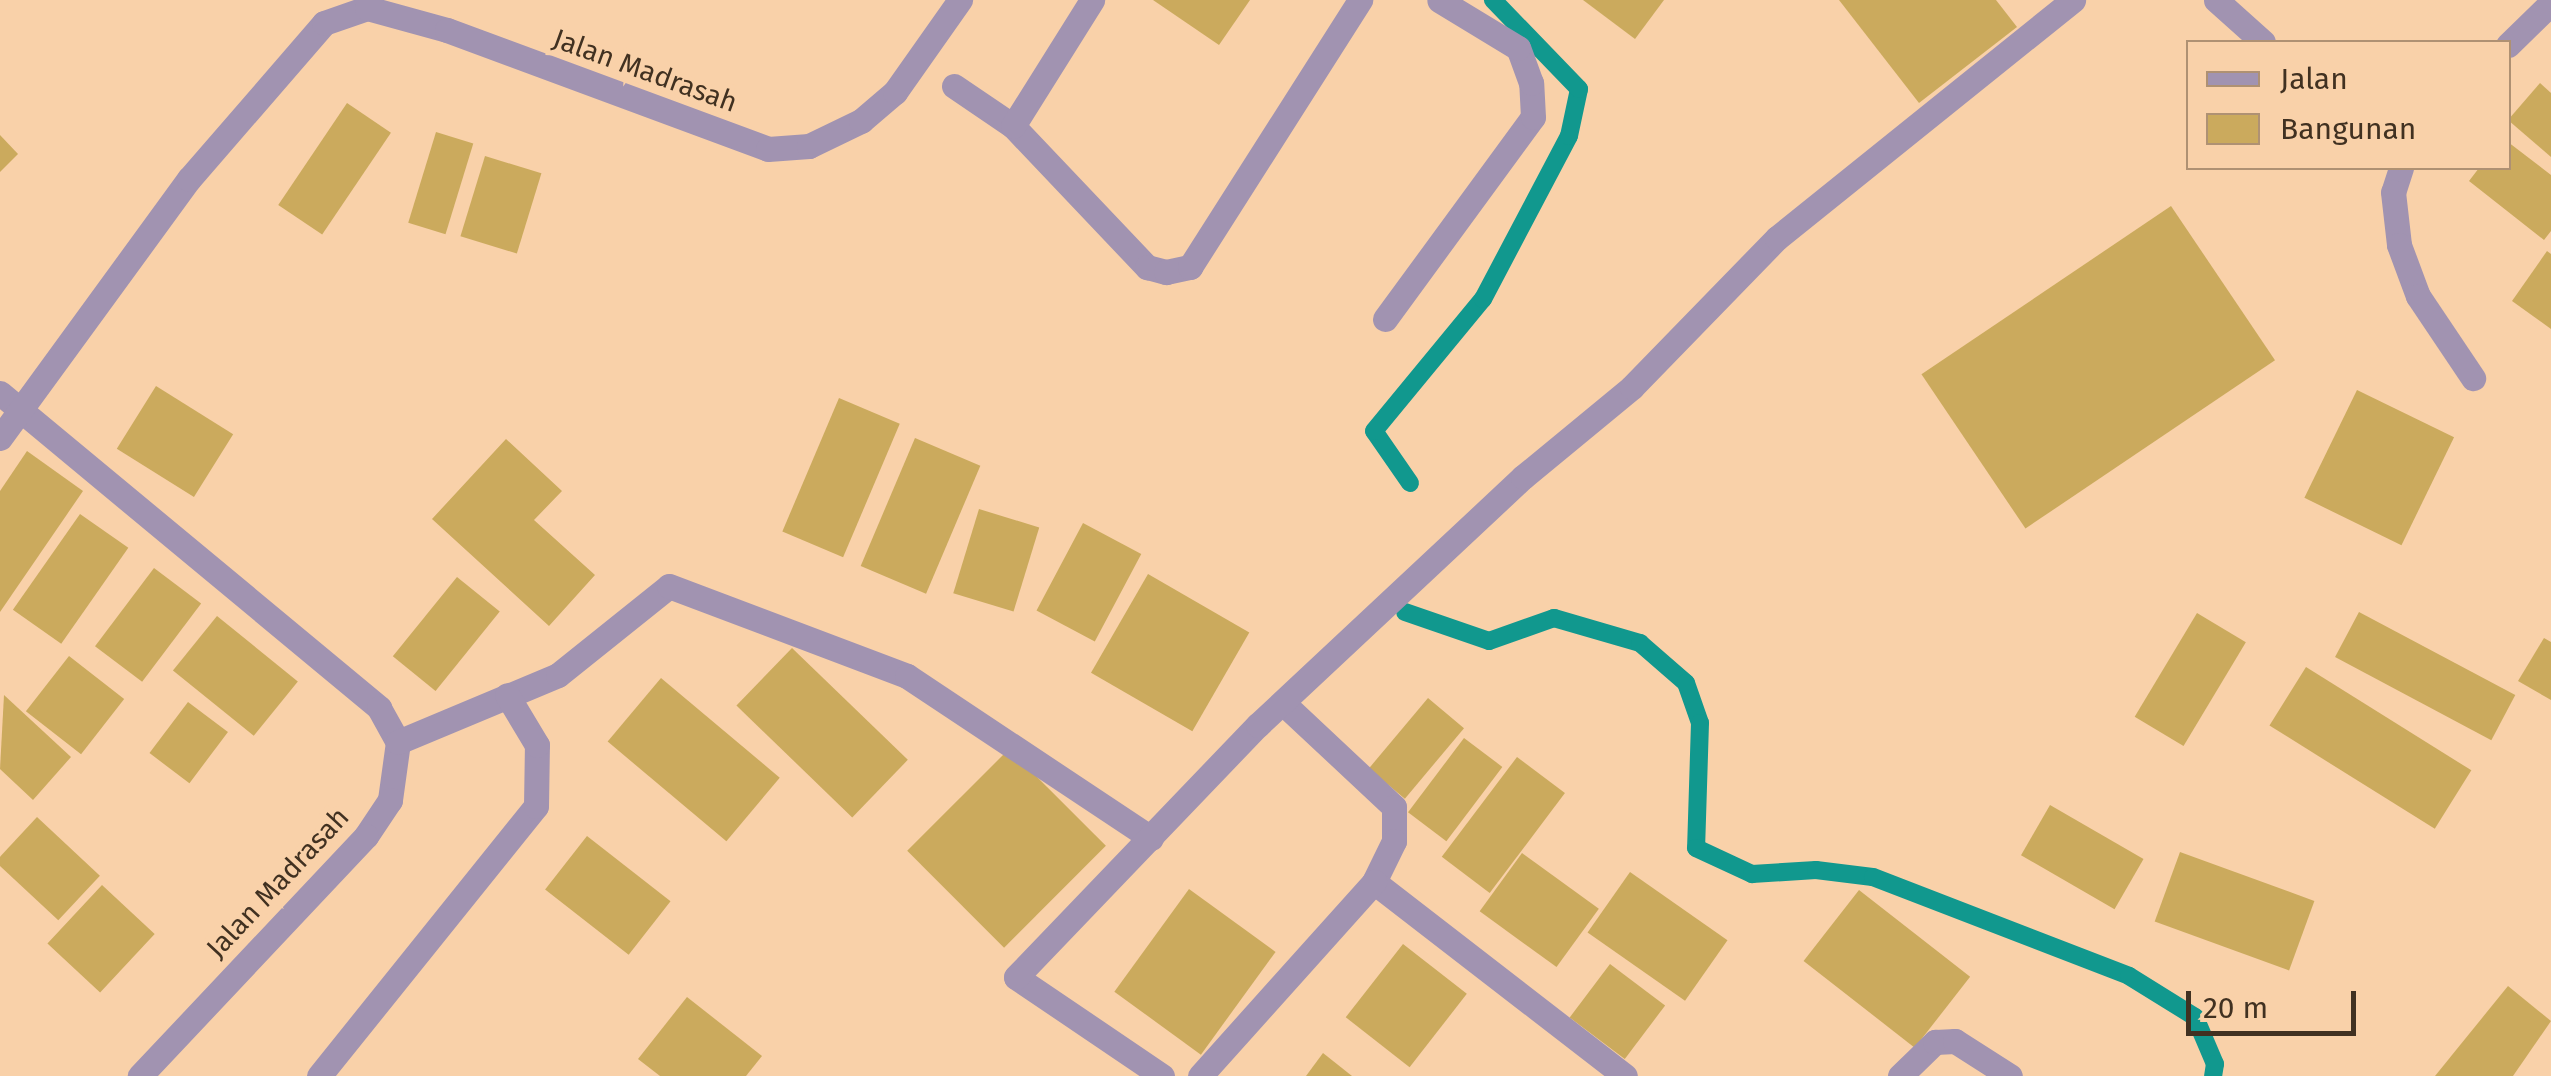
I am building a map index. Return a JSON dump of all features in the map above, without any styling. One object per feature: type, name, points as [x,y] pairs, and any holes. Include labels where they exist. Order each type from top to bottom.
[{"type":"street","name":"Jalan Madrasah","points":[[0,438],[189,179],[324,23],[367,8],[447,30],[768,150],[809,146],[861,122],[895,92],[960,0]]},
{"type":"street","points":[[1014,126],[1092,0]]},
{"type":"street","points":[[954,86],[1014,126],[1147,267],[1166,272],[1190,267],[1360,0]]},
{"type":"street","points":[[1384,319],[1533,117],[1518,48],[1439,0]]},
{"type":"street","points":[[1162,1076],[1016,977],[1282,703],[1704,318],[1776,238],[2073,0]]},
{"type":"street","points":[[2216,0],[2262,40]]},
{"type":"street","points":[[2511,42],[2551,4]]},
{"type":"street","points":[[2400,170],[2393,192],[2399,245],[2418,296],[2474,378]]},
{"type":"street","points":[[0,393],[378,708],[398,742],[558,675],[669,586],[906,676],[1151,838]]},
{"type":"street","points":[[319,1076],[536,806],[537,744],[507,695]]},
{"type":"street","points":[[1200,1076],[1374,882],[1394,841],[1394,807],[1282,703]]},
{"type":"street","name":"Jalan Madrasah","points":[[140,1076],[366,836],[390,800],[398,742]]},
{"type":"street","points":[[1374,882],[1626,1076]]},
{"type":"street","points":[[1900,1076],[1924,1049],[1955,1042],[1971,1046],[2010,1076]]},
{"type":"building","points":[[1153,0],[1250,0],[1219,45]]},
{"type":"building","points":[[1583,0],[1664,0],[1635,39]]},
{"type":"building","points":[[1839,0],[1996,0],[2017,27],[1919,103]]},
{"type":"building","points":[[2540,83],[2551,93],[2551,157],[2511,123],[2511,117]]},
{"type":"building","points":[[347,103],[391,133],[322,235],[278,205]]},
{"type":"building","points":[[436,132],[473,143],[446,234],[408,223]]},
{"type":"building","points":[[0,135],[18,154],[0,172]]},
{"type":"building","points":[[2511,144],[2551,175],[2551,231],[2544,240],[2469,181],[2477,170],[2511,170]]},
{"type":"building","points":[[485,156],[541,173],[517,254],[460,236]]},
{"type":"building","points":[[2171,206],[2275,360],[2025,529],[1921,374]]},
{"type":"building","points":[[2547,251],[2551,254],[2551,329],[2512,301]]},
{"type":"building","points":[[156,386],[233,434],[194,497],[117,449]]},
{"type":"building","points":[[2357,390],[2454,437],[2401,545],[2304,498]]},
{"type":"building","points":[[839,398],[900,424],[843,557],[782,531]]},
{"type":"building","points":[[915,438],[980,466],[926,594],[861,566]]},
{"type":"building","points":[[506,439],[562,491],[534,520],[595,575],[549,626],[432,519]]},
{"type":"building","points":[[27,451],[83,491],[0,612],[0,491]]},
{"type":"building","points":[[979,509],[1039,527],[1014,612],[953,593]]},
{"type":"building","points":[[80,514],[128,548],[61,644],[13,610]]},
{"type":"building","points":[[1083,523],[1141,554],[1095,641],[1037,610]]},
{"type":"building","points":[[154,568],[201,604],[142,682],[95,646]]},
{"type":"building","points":[[1148,574],[1249,632],[1192,731],[1091,673]]},
{"type":"building","points":[[457,577],[500,612],[436,691],[393,656]]},
{"type":"building","points":[[2359,612],[2515,695],[2491,740],[2335,657]]},
{"type":"building","points":[[2197,613],[2246,642],[2184,746],[2135,717]]},
{"type":"building","points":[[217,616],[298,681],[254,736],[173,670]]},
{"type":"building","points":[[2544,638],[2551,642],[2551,700],[2518,681]]},
{"type":"building","points":[[792,648],[908,760],[852,817],[736,706]]},
{"type":"building","points":[[69,656],[124,699],[81,754],[26,711]]},
{"type":"building","points":[[2306,667],[2471,770],[2435,829],[2269,726]]},
{"type":"building","points":[[661,678],[780,778],[726,841],[608,742]]},
{"type":"building","points":[[4,695],[71,757],[33,800],[0,769]]},
{"type":"building","points":[[1428,698],[1464,728],[1405,799],[1369,768]]},
{"type":"building","points":[[188,702],[228,732],[189,783],[149,753]]},
{"type":"building","points":[[1464,738],[1502,767],[1446,841],[1408,812]]},
{"type":"building","points":[[1009,749],[1106,846],[1004,948],[907,851]]},
{"type":"building","points":[[1517,757],[1565,793],[1490,893],[1442,857]]},
{"type":"building","points":[[2050,805],[2144,859],[2115,909],[2021,855]]},
{"type":"building","points":[[37,817],[100,876],[58,920],[0,866],[0,857]]},
{"type":"building","points":[[587,836],[671,901],[629,955],[545,890]]},
{"type":"building","points":[[2180,852],[2314,901],[2289,970],[2155,922]]},
{"type":"building","points":[[1522,853],[1599,909],[1557,967],[1480,911]]},
{"type":"building","points":[[1630,872],[1727,940],[1685,1001],[1588,933]]},
{"type":"building","points":[[102,885],[155,934],[100,993],[47,944]]},
{"type":"building","points":[[1189,889],[1276,952],[1201,1055],[1114,992]]},
{"type":"building","points":[[1859,890],[1970,977],[1915,1048],[1804,961]]},
{"type":"building","points":[[1403,944],[1467,994],[1410,1067],[1346,1017]]},
{"type":"building","points":[[1610,964],[1665,1006],[1625,1059],[1570,1018]]},
{"type":"building","points":[[2508,986],[2551,1021],[2513,1076],[2435,1076]]},
{"type":"building","points":[[687,997],[762,1056],[746,1076],[660,1076],[638,1059]]},
{"type":"building","points":[[1323,1053],[1352,1076],[1306,1076]]},
{"type":"waterway","points":[[1410,483],[1374,431],[1483,299],[1569,136],[1579,89],[1493,0]]},
{"type":"waterway","points":[[1405,612],[1489,641],[1554,618],[1640,643],[1686,683],[1700,723],[1696,848],[1752,874],[1816,870],[1873,877],[2129,976],[2195,1017],[2215,1064],[2213,1076]]}]
